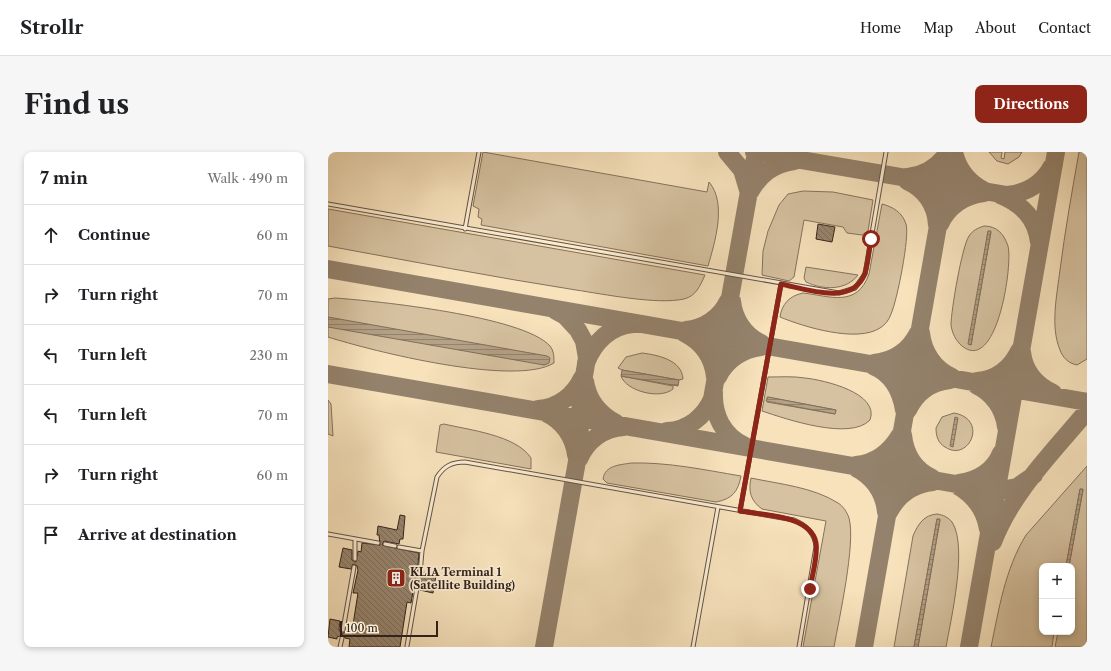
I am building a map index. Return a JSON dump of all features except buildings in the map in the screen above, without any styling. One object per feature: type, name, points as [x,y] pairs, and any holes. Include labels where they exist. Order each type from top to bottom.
[{"type":"lane","points":[[465,229],[479,152]]},
{"type":"lane","points":[[328,204],[839,294],[850,291],[859,283],[866,269],[886,152]]},
{"type":"lane","points":[[740,511],[781,284]]},
{"type":"lane","points":[[420,574],[422,551],[437,477],[444,468],[454,463],[465,462],[718,508],[794,520],[805,526],[814,536],[816,552],[799,647]]},
{"type":"lane","points":[[693,647],[718,508]]},
{"type":"lane","points":[[328,534],[378,542]]},
{"type":"lane","points":[[355,539],[355,559]]},
{"type":"lane","points":[[385,544],[422,551]]},
{"type":"lane","points":[[343,630],[354,567]]},
{"type":"lane","points":[[407,646],[418,582]]},
{"type":"lane","points":[[340,647],[342,638]]},
{"type":"shaded area","points":[[483,152],[707,192],[709,182],[717,201],[718,223],[714,246],[708,266],[481,225],[482,219],[478,217],[479,209],[473,206]]},
{"type":"shaded area","points":[[989,152],[1002,152],[1001,158],[1004,159],[1005,152],[1022,152],[1019,157],[1008,164],[997,161]]},
{"type":"shaded area","points":[[1079,152],[1087,152],[1087,359],[1077,365],[1064,358],[1061,353],[1055,331],[1055,310],[1062,255]]},
{"type":"shaded area","points":[[803,191],[833,192],[873,200],[868,231],[862,235],[847,233],[843,227],[804,220],[794,277],[789,281],[762,275],[763,251],[768,231],[779,205],[788,194]]},
{"type":"shaded area","points":[[882,204],[893,208],[900,213],[906,224],[907,231],[905,254],[894,307],[885,324],[870,332],[845,334],[816,329],[780,317],[784,304],[790,298],[798,294],[803,293],[833,297],[850,296],[864,285],[869,274]]},
{"type":"shaded area","points":[[328,209],[705,275],[692,296],[684,299],[660,301],[615,296],[545,285],[328,246]]},
{"type":"shaded area","points":[[984,226],[993,227],[1002,234],[1008,246],[1008,274],[1000,314],[993,332],[985,345],[974,351],[960,344],[952,331],[951,325],[957,279],[966,242],[972,232]],"holes":[[[988,231],[991,232],[971,345]]]},
{"type":"shaded area","points":[[988,231],[991,231],[971,345],[968,344]]},
{"type":"shaded area","points":[[806,267],[858,275],[847,284],[841,286],[834,288],[820,287],[806,282],[804,278]]},
{"type":"shaded area","points":[[335,298],[448,312],[481,318],[511,326],[535,335],[550,346],[554,356],[554,363],[535,369],[508,371],[477,369],[409,358],[328,337],[328,299]]},
{"type":"shaded area","points":[[328,317],[547,356],[550,358],[549,363],[544,365],[328,327]]},
{"type":"shaded area","points":[[642,353],[662,357],[674,363],[682,373],[683,379],[679,380],[618,368],[626,357]]},
{"type":"shaded area","points":[[622,370],[679,380],[678,386],[621,376]]},
{"type":"shaded area","points":[[621,376],[673,386],[673,389],[660,394],[652,394],[636,390],[629,386]]},
{"type":"shaded area","points":[[768,377],[800,377],[837,385],[859,395],[867,402],[871,411],[870,420],[861,426],[848,429],[801,423],[762,411]],"holes":[[[767,397],[836,410],[835,414],[767,402]]]},
{"type":"shaded area","points":[[768,397],[836,410],[835,414],[766,401]]},
{"type":"shaded area","points":[[328,400],[331,404],[333,436],[328,434]]},
{"type":"shaded area","points":[[954,413],[965,417],[971,423],[973,431],[972,438],[968,445],[961,449],[954,450],[945,447],[939,441],[936,428],[942,417]]},
{"type":"shaded area","points":[[955,417],[958,418],[953,447],[950,446]]},
{"type":"shaded area","points":[[444,424],[479,431],[515,444],[524,450],[531,458],[531,469],[436,452],[440,425]]},
{"type":"shaded area","points":[[631,463],[673,465],[741,476],[738,486],[733,494],[722,501],[716,502],[607,483],[603,479],[604,474],[610,468]]},
{"type":"shaded area","points":[[1087,466],[1087,647],[1055,647],[1057,635],[1075,635],[1075,563],[1070,563],[1083,490],[1080,489],[1067,563],[1039,563],[1039,635],[1054,635],[1052,647],[991,647],[1008,575],[1026,535]]},
{"type":"shaded area","points":[[751,478],[818,493],[840,504],[849,518],[851,530],[849,562],[834,647],[803,647],[826,521],[762,509],[755,503],[751,496]]},
{"type":"shaded area","points":[[1080,489],[1083,489],[1070,563],[1067,563]]},
{"type":"shaded area","points":[[937,514],[945,516],[952,522],[957,533],[959,548],[957,583],[946,647],[918,647],[940,520],[937,519],[914,647],[894,647],[913,536],[925,518]]},
{"type":"shaded area","points":[[937,519],[940,519],[918,647],[914,647]]},
{"type":"taxiway","points":[[727,152],[742,170],[748,190]]},
{"type":"taxiway","points":[[754,152],[1007,195],[1021,192],[1034,186],[1044,177],[1052,166]]},
{"type":"taxiway","points":[[667,431],[682,428],[700,417],[709,406],[712,399],[756,152]]},
{"type":"taxiway","points":[[908,177],[926,172],[936,166],[948,152]]},
{"type":"taxiway","points":[[864,647],[951,152]]},
{"type":"taxiway","points":[[954,152],[961,170],[969,180],[985,191]]},
{"type":"taxiway","points":[[969,647],[1056,152]]},
{"type":"taxiway","points":[[750,192],[758,180],[773,167],[786,162],[794,161]]},
{"type":"taxiway","points":[[907,181],[919,188],[928,198],[932,204],[937,225]]},
{"type":"taxiway","points":[[940,224],[943,218],[958,202],[970,196],[984,193]]},
{"type":"taxiway","points":[[1000,195],[1015,203],[1027,213],[1035,226],[1039,242]]},
{"type":"taxiway","points":[[328,269],[1087,402]]},
{"type":"taxiway","points":[[686,330],[699,327],[711,321],[721,312],[728,301]]},
{"type":"taxiway","points":[[732,301],[735,314],[741,326],[750,336],[761,343]]},
{"type":"taxiway","points":[[544,647],[579,450],[581,394],[587,358],[584,341],[578,330],[565,316],[556,311]]},
{"type":"taxiway","points":[[586,363],[593,348],[604,336],[617,328],[633,324]]},
{"type":"taxiway","points":[[684,333],[696,341],[706,351],[712,363],[715,377]]},
{"type":"taxiway","points":[[874,363],[888,360],[900,354],[910,345],[918,333]]},
{"type":"taxiway","points":[[921,333],[924,347],[930,359],[935,365],[952,377]]},
{"type":"taxiway","points":[[718,377],[726,365],[736,356],[748,350],[761,347]]},
{"type":"taxiway","points":[[977,381],[997,376],[1012,363],[1019,351]]},
{"type":"taxiway","points":[[1022,352],[1025,365],[1032,377],[1041,386],[1053,393]]},
{"type":"taxiway","points":[[873,366],[880,369],[890,378],[901,396],[904,410]]},
{"type":"taxiway","points":[[328,374],[996,491],[1017,487],[1034,475]]},
{"type":"taxiway","points":[[538,409],[552,406],[564,400],[575,390],[582,378]]},
{"type":"taxiway","points":[[908,410],[915,398],[925,389],[937,383],[950,380]]},
{"type":"taxiway","points":[[585,381],[586,388],[595,406],[604,415],[616,423]]},
{"type":"taxiway","points":[[976,385],[988,392],[997,402],[1003,414],[1006,427]]},
{"type":"taxiway","points":[[714,392],[715,409],[725,431],[737,442],[745,446]]},
{"type":"taxiway","points":[[993,542],[1001,524],[1022,489],[1047,457],[1087,411]]},
{"type":"taxiway","points":[[546,413],[558,420],[567,430],[573,442],[576,455]]},
{"type":"taxiway","points":[[579,459],[582,452],[591,441],[609,430],[624,427]]},
{"type":"taxiway","points":[[856,465],[870,462],[882,456],[892,447],[900,435]]},
{"type":"taxiway","points":[[903,435],[906,449],[912,461],[921,471],[932,478]]},
{"type":"taxiway","points":[[959,483],[972,480],[984,474],[994,465],[1001,453]]},
{"type":"taxiway","points":[[856,468],[868,476],[877,486],[883,498],[886,512]]},
{"type":"taxiway","points":[[889,512],[897,500],[907,491],[919,485],[933,482]]},
{"type":"taxiway","points":[[958,486],[969,494],[978,504],[987,522],[988,529]]},
{"type":"place","name":"KLIA Terminal 1 (Satellite Building)","points":[[396,578]]},
{"type":"route","points":[[810,589],[816,552],[816,542],[810,531],[805,526],[794,520],[740,511],[781,284],[839,294],[850,291],[855,288],[865,274],[871,239]]}]
